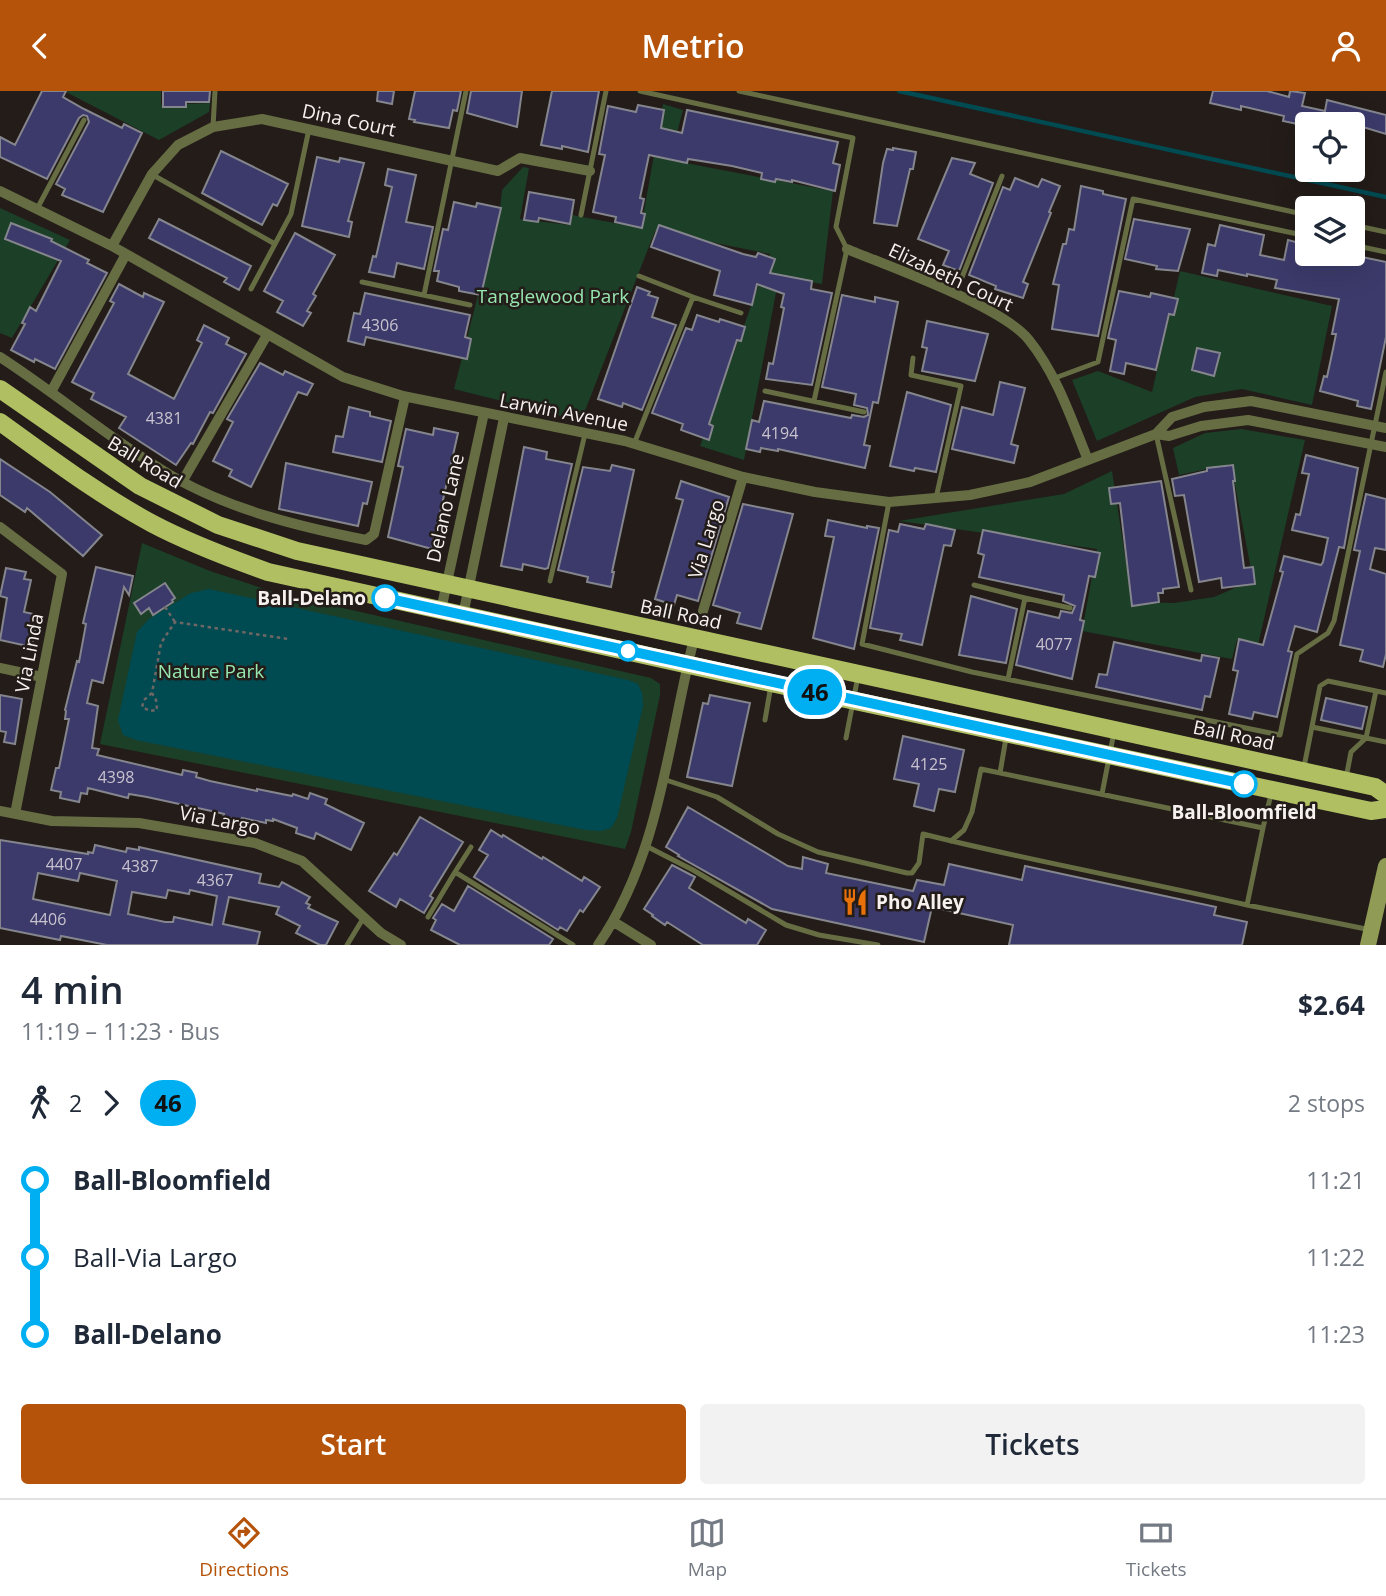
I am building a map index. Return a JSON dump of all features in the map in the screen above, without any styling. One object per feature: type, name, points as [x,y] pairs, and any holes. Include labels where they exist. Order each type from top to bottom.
[{"type":"main road","name":"Ball Road","points":[[0,389],[95,456],[168,501],[218,526],[285,548],[1375,787],[1386,795]]},
{"type":"main road","points":[[0,422],[83,482],[155,525],[207,549],[268,572],[1271,790],[1371,811],[1386,809]]},
{"type":"main road","points":[[155,525],[168,501]]},
{"type":"street","name":"Dina Court","points":[[112,246],[152,174],[178,145],[213,127],[262,119],[498,171],[520,157],[590,171]]},
{"type":"street","name":"Larwin Avenue","points":[[0,191],[112,246],[343,377],[405,397],[634,444],[743,477],[815,492],[889,502],[970,495],[1030,482],[1156,434],[1172,417],[1204,407],[1251,401],[1381,426]]},
{"type":"street","name":"Elizabeth Court","points":[[847,249],[1008,320],[1028,338],[1055,378],[1088,460]]},
{"type":"street","points":[[51,392],[126,254]]},
{"type":"street","points":[[183,482],[267,335]]},
{"type":"street","points":[[0,357],[136,453],[183,482],[234,505],[304,528],[366,540],[374,534],[405,397]]},
{"type":"street","name":"Delano Lane","points":[[441,610],[484,414]]},
{"type":"street","name":"Delano Lane","points":[[463,615],[504,418]]},
{"type":"street","name":"Larwin Avenue","points":[[1156,434],[1169,436],[1201,426],[1248,420],[1386,447]]},
{"type":"street","name":"Via Largo","points":[[703,611],[743,477]]},
{"type":"street","name":"Via Linda","points":[[0,527],[62,574],[15,814]]},
{"type":"street","points":[[598,945],[614,922],[646,846],[694,639]]},
{"type":"street","points":[[0,668],[42,677]]},
{"type":"street","name":"Via Largo","points":[[0,811],[52,821],[139,823],[255,843],[302,861],[382,933],[401,945]]},
{"type":"street","points":[[1370,938],[1381,914],[1386,866]]},
{"type":"street","points":[[614,922],[651,945]]},
{"type":"lane","points":[[213,127],[215,91]]},
{"type":"lane","points":[[424,295],[466,91]]},
{"type":"lane","points":[[581,215],[606,91]]},
{"type":"lane","points":[[640,91],[853,138],[836,226],[847,249],[814,401]]},
{"type":"lane","points":[[739,91],[1295,212]]},
{"type":"lane","points":[[37,209],[84,120]]},
{"type":"lane","points":[[251,289],[291,214],[309,129]]},
{"type":"lane","points":[[152,174],[275,244]]},
{"type":"lane","points":[[955,295],[1002,176]]},
{"type":"lane","points":[[1055,378],[1098,362],[1133,199],[1295,233]]},
{"type":"lane","points":[[1365,228],[1386,232]]},
{"type":"lane","points":[[1365,248],[1386,252]]},
{"type":"lane","points":[[639,276],[741,313]]},
{"type":"lane","points":[[362,282],[470,305]]},
{"type":"lane","points":[[634,444],[693,297]]},
{"type":"lane","points":[[913,358],[911,375],[961,386],[936,498]]},
{"type":"lane","points":[[889,502],[862,644],[1008,679],[1280,734],[1297,655],[1328,633],[1334,621],[1372,444],[1381,426],[1386,372]]},
{"type":"lane","points":[[765,391],[864,412]]},
{"type":"lane","points":[[550,581],[584,434]]},
{"type":"lane","points":[[1156,434],[1191,590]]},
{"type":"lane","points":[[974,585],[1070,608]]},
{"type":"lane","points":[[1008,679],[1026,598]]},
{"type":"lane","points":[[846,738],[858,675]]},
{"type":"lane","points":[[1303,772],[1320,686],[1328,681],[1386,693]]},
{"type":"lane","points":[[765,720],[771,683]]},
{"type":"lane","points":[[1346,781],[1351,752],[1366,738],[1376,691]]},
{"type":"lane","points":[[1312,727],[1386,742]]},
{"type":"lane","points":[[1102,794],[1114,731]]},
{"type":"lane","points":[[1000,773],[1007,733]]},
{"type":"lane","points":[[951,841],[964,830],[972,812],[981,769],[1263,828]]},
{"type":"lane","points":[[663,779],[717,797],[779,834],[818,852],[907,873],[912,873],[919,863],[923,834],[1247,905],[1370,938]]},
{"type":"lane","points":[[1247,905],[1271,790]]},
{"type":"lane","points":[[646,846],[693,870],[786,925],[819,935],[878,945]]},
{"type":"lane","points":[[428,917],[471,847]]},
{"type":"lane","points":[[455,872],[573,945]]},
{"type":"lane","points":[[347,945],[364,917]]},
{"type":"path","points":[[165,607],[175,622],[288,639]]},
{"type":"path","points":[[152,692],[144,699],[142,707],[150,711],[157,710],[152,692],[161,643],[175,622]]},
{"type":"green space","points":[[64,91],[161,91],[161,105],[210,103],[209,112],[159,140]]},
{"type":"green space","name":"Tanglewood Park","points":[[663,104],[683,110],[670,160],[833,191],[822,284],[779,277],[744,460],[700,446],[770,254],[655,231],[581,421],[454,389],[500,209],[502,190],[523,167],[529,168],[520,219],[569,225],[572,215],[641,228]]},
{"type":"green space","points":[[0,208],[70,240],[12,338],[0,333]]},
{"type":"green space","points":[[1180,271],[1332,306],[1312,405],[1242,389],[1195,397],[1097,441],[1072,380],[1098,371],[1152,392]]},
{"type":"green space","points":[[1241,429],[1305,440],[1258,645],[1237,640],[1232,659],[1082,631],[1097,549],[899,521],[1064,494],[1112,471],[1132,602],[1174,603],[1214,597],[1253,580],[1231,464],[1179,475],[1173,448],[1205,433]]},
{"type":"green space","name":"Nature Park","points":[[142,543],[210,571],[277,593],[651,678],[660,684],[660,695],[625,849],[100,744]]},
{"type":"water","name":"Nature Park","points":[[209,589],[638,684],[643,706],[617,818],[611,828],[601,831],[586,830],[136,740],[123,735],[118,720],[137,632],[149,619],[191,593]]},
{"type":"building","points":[[42,91],[66,91],[63,97],[84,109],[122,128],[124,124],[142,133],[103,212],[62,195],[65,189],[56,184],[89,122],[87,116],[79,118],[47,179],[0,157],[0,137],[15,145]]},
{"type":"building","points":[[163,91],[210,91],[209,102],[186,102],[186,107],[163,107]]},
{"type":"building","points":[[378,91],[394,91],[392,104],[377,101]]},
{"type":"building","points":[[415,91],[461,91],[457,111],[453,110],[449,128],[409,119]]},
{"type":"building","points":[[471,91],[522,91],[517,127],[467,113]]},
{"type":"building","points":[[552,91],[599,91],[588,152],[562,146],[562,149],[541,145]]},
{"type":"building","points":[[1213,91],[1267,91],[1289,97],[1290,91],[1305,93],[1302,106],[1325,111],[1327,100],[1386,115],[1386,134],[1365,128],[1365,112],[1295,112],[1295,124],[1283,121],[1284,116],[1241,106],[1241,110],[1210,103]]},
{"type":"building","points":[[638,105],[664,110],[661,128],[682,133],[687,110],[838,142],[833,163],[840,165],[835,191],[792,180],[776,179],[775,182],[761,179],[762,173],[732,166],[688,159],[687,163],[649,155],[640,198],[644,199],[641,213],[645,214],[642,228],[615,222],[616,217],[593,212],[605,155],[599,154],[608,106],[636,112]]},
{"type":"building","points":[[887,149],[916,152],[897,226],[874,223],[883,163]]},
{"type":"building","points":[[221,151],[288,184],[277,206],[273,204],[262,225],[202,193]]},
{"type":"building","points":[[317,157],[339,162],[340,158],[364,163],[348,221],[352,222],[349,237],[302,226]]},
{"type":"building","points":[[952,158],[975,163],[970,174],[993,183],[959,271],[943,265],[949,251],[918,239]]},
{"type":"building","points":[[388,169],[416,175],[406,222],[433,227],[424,269],[397,263],[394,277],[369,272],[373,256],[376,257],[392,187],[385,185]]},
{"type":"building","points":[[1015,178],[1038,187],[1042,179],[1060,186],[1023,282],[1028,284],[1023,298],[995,289],[996,286],[969,275],[1003,187],[1010,190]]},
{"type":"building","points":[[1081,186],[1126,199],[1098,336],[1052,329],[1059,285],[1053,284],[1063,244],[1066,244],[1069,229],[1074,230]]},
{"type":"building","points":[[529,192],[574,200],[570,224],[539,218],[538,222],[524,220]]},
{"type":"building","points":[[454,202],[476,207],[477,203],[501,208],[481,295],[459,291],[459,287],[437,281],[439,271],[434,271],[443,229],[448,230]]},
{"type":"building","points":[[159,219],[251,266],[239,290],[224,282],[227,278],[149,238]]},
{"type":"building","points":[[1134,219],[1190,229],[1178,271],[1156,269],[1157,266],[1125,259]]},
{"type":"building","points":[[11,223],[52,239],[51,241],[89,260],[87,263],[107,273],[55,369],[11,350],[25,324],[22,323],[30,307],[36,311],[61,261],[5,239]]},
{"type":"building","points":[[659,225],[743,254],[756,257],[758,253],[775,259],[770,273],[812,281],[811,289],[832,293],[812,385],[766,379],[769,363],[773,364],[784,308],[781,307],[784,294],[757,284],[752,305],[714,295],[720,271],[651,247]]},
{"type":"building","points":[[1220,225],[1264,235],[1260,255],[1284,260],[1288,240],[1295,242],[1295,266],[1365,266],[1365,258],[1386,262],[1386,337],[1371,409],[1357,406],[1358,401],[1320,391],[1324,376],[1327,377],[1333,349],[1336,334],[1332,334],[1339,299],[1275,288],[1277,280],[1247,274],[1218,270],[1217,276],[1202,273],[1208,244],[1215,246]]},
{"type":"building","points":[[295,233],[335,255],[313,294],[316,296],[307,311],[311,313],[303,326],[277,312],[283,301],[264,291]]},
{"type":"building","points":[[119,284],[143,297],[144,293],[164,302],[128,374],[174,399],[202,343],[197,340],[204,325],[229,338],[226,344],[246,354],[213,413],[210,412],[193,444],[191,443],[176,465],[119,428],[126,417],[91,399],[94,393],[72,382],[114,303],[110,301]]},
{"type":"building","points":[[637,287],[658,298],[652,317],[676,325],[642,410],[623,403],[622,407],[598,399]]},
{"type":"building","points":[[1119,291],[1150,297],[1151,293],[1178,299],[1174,315],[1169,314],[1156,370],[1126,363],[1124,374],[1110,371],[1116,340],[1108,338]]},
{"type":"building","points":[[365,293],[470,315],[465,337],[471,339],[467,359],[366,337],[364,345],[348,341],[354,313],[360,314]]},
{"type":"building","points":[[842,295],[875,302],[875,297],[898,302],[878,403],[873,402],[864,445],[870,446],[865,468],[778,449],[761,448],[760,452],[746,449],[752,420],[759,422],[764,401],[851,418],[852,415],[868,415],[867,408],[854,405],[856,394],[822,387]]},
{"type":"building","points":[[697,315],[745,327],[741,341],[737,340],[709,424],[713,426],[709,440],[681,430],[683,424],[652,413],[686,328],[692,330]]},
{"type":"building","points":[[927,321],[988,334],[975,381],[922,371],[927,348],[922,347]]},
{"type":"building","points":[[1197,348],[1220,353],[1214,376],[1192,370]]},
{"type":"building","points":[[260,363],[283,375],[285,371],[313,384],[307,395],[298,392],[251,487],[229,476],[232,470],[213,461],[233,422],[227,419]]},
{"type":"building","points":[[1000,382],[1025,388],[1011,444],[1018,446],[1014,463],[952,449],[962,407],[993,415]]},
{"type":"building","points":[[907,392],[951,405],[936,472],[890,466]]},
{"type":"building","points":[[349,407],[391,421],[382,462],[333,452],[336,436],[343,437]]},
{"type":"building","points":[[434,428],[458,433],[432,549],[388,537],[403,467],[398,466],[406,429],[433,435]]},
{"type":"building","points":[[524,447],[547,452],[546,459],[572,464],[548,568],[545,569],[523,564],[522,570],[501,566]]},
{"type":"building","points":[[1306,455],[1358,468],[1344,548],[1339,547],[1317,632],[1295,626],[1288,651],[1292,652],[1277,717],[1254,712],[1252,719],[1229,714],[1238,671],[1233,670],[1239,639],[1263,645],[1283,572],[1280,571],[1284,556],[1321,565],[1323,562],[1328,538],[1292,530],[1296,514],[1300,515],[1309,474],[1302,473]]},
{"type":"building","points":[[0,459],[50,492],[102,535],[83,556],[27,508],[25,512],[0,495]]},
{"type":"building","points":[[286,463],[372,482],[367,504],[363,503],[358,526],[279,509]]},
{"type":"building","points":[[612,465],[634,470],[611,587],[587,582],[588,577],[558,570],[583,467],[610,471]]},
{"type":"building","points":[[1233,465],[1244,568],[1253,567],[1255,584],[1222,588],[1221,578],[1199,582],[1184,495],[1175,496],[1172,479],[1207,471],[1207,468]]},
{"type":"building","points":[[681,481],[729,497],[698,601],[677,595],[674,605],[655,599],[683,500],[676,498]]},
{"type":"building","points":[[1161,481],[1179,587],[1163,589],[1163,593],[1158,593],[1159,602],[1132,606],[1120,503],[1111,504],[1109,488]]},
{"type":"building","points":[[1366,494],[1386,499],[1386,550],[1375,548],[1370,569],[1386,574],[1386,654],[1383,667],[1360,661],[1363,650],[1340,645],[1360,551],[1354,550]]},
{"type":"building","points":[[743,504],[793,514],[761,629],[737,623],[740,613],[713,605]]},
{"type":"building","points":[[828,520],[879,528],[854,649],[813,638],[834,537],[825,536]]},
{"type":"building","points":[[900,524],[924,529],[926,524],[955,530],[951,546],[944,545],[922,645],[900,640],[902,634],[870,628],[889,530],[898,532]]},
{"type":"building","points":[[983,530],[1100,553],[1095,577],[1089,576],[1080,620],[1084,621],[1072,679],[1016,665],[1028,611],[1059,618],[1061,611],[1072,613],[1075,606],[1063,601],[1064,595],[979,577],[984,555],[978,553]]},
{"type":"building","points":[[96,567],[133,576],[129,595],[124,587],[103,683],[92,680],[87,703],[98,706],[92,748],[99,749],[97,755],[182,775],[183,770],[197,773],[196,777],[257,791],[293,794],[308,799],[310,793],[327,799],[325,804],[364,823],[351,850],[316,833],[314,839],[296,833],[297,828],[273,819],[266,820],[266,823],[223,817],[224,814],[147,797],[129,794],[128,798],[88,788],[87,794],[81,793],[79,802],[60,798],[61,792],[51,790],[56,768],[59,768],[69,719],[65,719],[65,710],[77,661],[79,662],[86,624],[83,623]]},
{"type":"building","points":[[6,568],[26,572],[24,579],[31,580],[24,612],[38,615],[32,647],[0,640],[7,598],[0,596]]},
{"type":"building","points":[[165,583],[175,598],[173,602],[153,615],[149,608],[141,614],[134,603]]},
{"type":"building","points":[[971,596],[1017,609],[1006,663],[959,655]]},
{"type":"building","points":[[1114,642],[1201,661],[1202,655],[1219,658],[1210,697],[1205,696],[1202,710],[1096,687],[1099,674],[1107,675]]},
{"type":"building","points":[[0,695],[22,699],[15,744],[4,742],[6,732],[0,731]]},
{"type":"building","points":[[710,695],[750,703],[732,786],[687,777],[703,703],[708,704]]},
{"type":"building","points":[[1326,698],[1367,707],[1362,729],[1321,720]]},
{"type":"building","points":[[903,736],[964,750],[955,792],[939,789],[934,811],[914,806],[919,784],[894,779]]},
{"type":"building","points":[[688,807],[788,866],[802,869],[803,857],[828,864],[826,873],[913,891],[917,880],[944,885],[949,864],[1022,880],[1025,866],[1216,907],[1214,915],[1247,922],[1242,945],[1009,945],[1013,925],[932,907],[924,942],[772,909],[666,847]]},
{"type":"building","points":[[420,817],[463,842],[430,896],[433,898],[424,913],[400,899],[396,907],[369,891],[394,853],[397,855]]},
{"type":"building","points":[[491,830],[582,881],[584,877],[600,887],[583,912],[580,910],[567,931],[560,927],[558,930],[474,877],[488,855],[479,850]]},
{"type":"building","points":[[0,840],[88,854],[93,853],[95,845],[126,852],[127,848],[139,850],[139,847],[261,874],[259,883],[279,887],[282,882],[310,897],[306,903],[310,905],[308,908],[338,922],[326,945],[320,945],[296,933],[300,926],[276,914],[279,907],[229,897],[223,924],[260,932],[257,945],[107,945],[61,936],[60,940],[0,928]],"holes":[[[38,873],[78,881],[80,873],[117,881],[110,915],[33,899]],[[168,890],[189,894],[190,890],[217,896],[212,925],[174,917],[173,922],[165,922],[128,914],[132,892],[166,898]]]},
{"type":"building","points":[[672,865],[695,877],[689,888],[746,923],[748,919],[766,930],[757,945],[703,945],[667,922],[665,925],[644,909]]},
{"type":"building","points":[[468,886],[553,939],[549,945],[460,945],[431,930],[436,920],[433,918],[442,904],[454,911]]},
{"type":"waterway","points":[[899,91],[1386,197]]},
{"type":"bus line","name":"46","points":[[385,598],[1244,784]]},
{"type":"place","name":"Ball-Delano","points":[[385,598]]},
{"type":"place","name":"Ball-Bloomfield","points":[[1244,784]]},
{"type":"place","name":"Pho Alley","points":[[855,902]]}]
